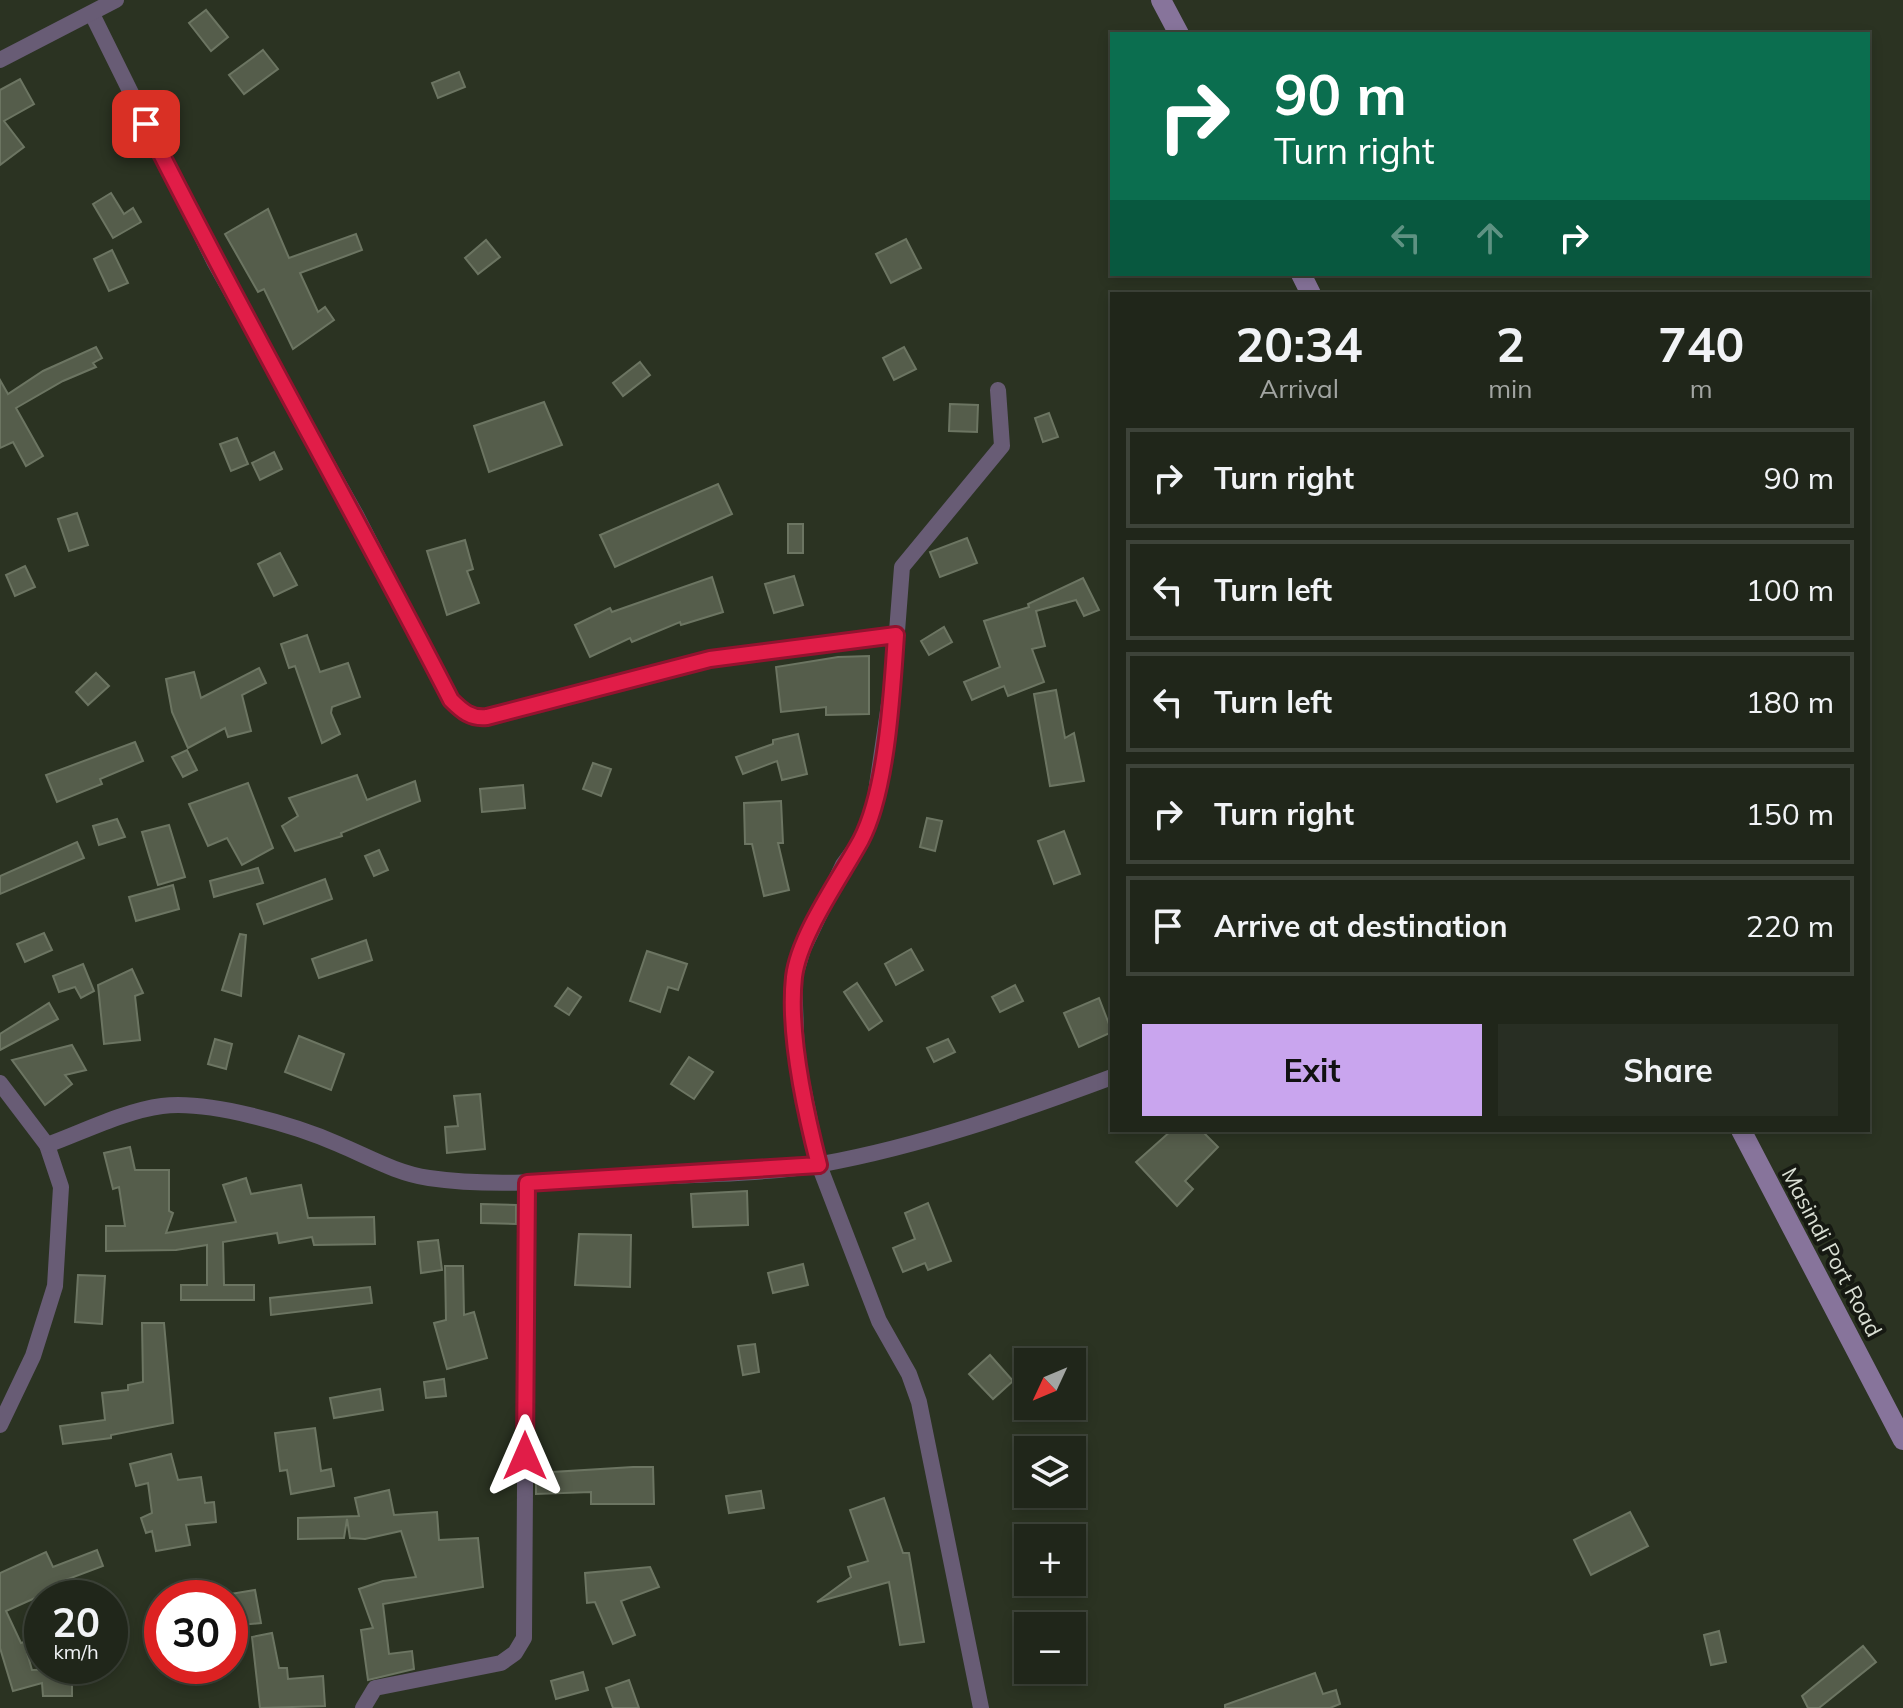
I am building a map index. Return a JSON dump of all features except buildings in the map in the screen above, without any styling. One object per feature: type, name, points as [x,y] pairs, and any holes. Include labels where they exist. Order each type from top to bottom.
[{"type":"main road","points":[[1161,0],[1178,32]]},
{"type":"main road","name":"Masindi Port Road","points":[[1742,1132],[1903,1440]]},
{"type":"street","points":[[0,60],[116,0]]},
{"type":"street","points":[[92,14],[214,261],[356,515],[451,700],[463,711],[477,718],[487,717],[710,659],[896,635]]},
{"type":"street","points":[[981,1708],[919,1402],[909,1374],[879,1321],[819,1165],[797,1057],[794,979],[803,949],[843,865],[861,840],[874,806],[902,567],[1002,446],[998,390]]},
{"type":"street","points":[[47,1145],[158,1107],[187,1104],[235,1113],[337,1143],[385,1166],[428,1178],[527,1183],[819,1165],[934,1136],[1110,1078]]},
{"type":"street","points":[[0,1083],[47,1145],[61,1187],[55,1286],[33,1356],[0,1425]]},
{"type":"street","points":[[363,1708],[375,1688],[501,1663],[515,1653],[524,1638],[527,1183]]},
{"type":"route","points":[[146,124],[214,261],[356,515],[451,700],[463,711],[477,718],[487,717],[710,659],[896,635],[894,670],[874,806],[861,840],[843,865],[803,949],[794,979],[797,1057],[819,1165],[527,1183],[525,1456]]}]
